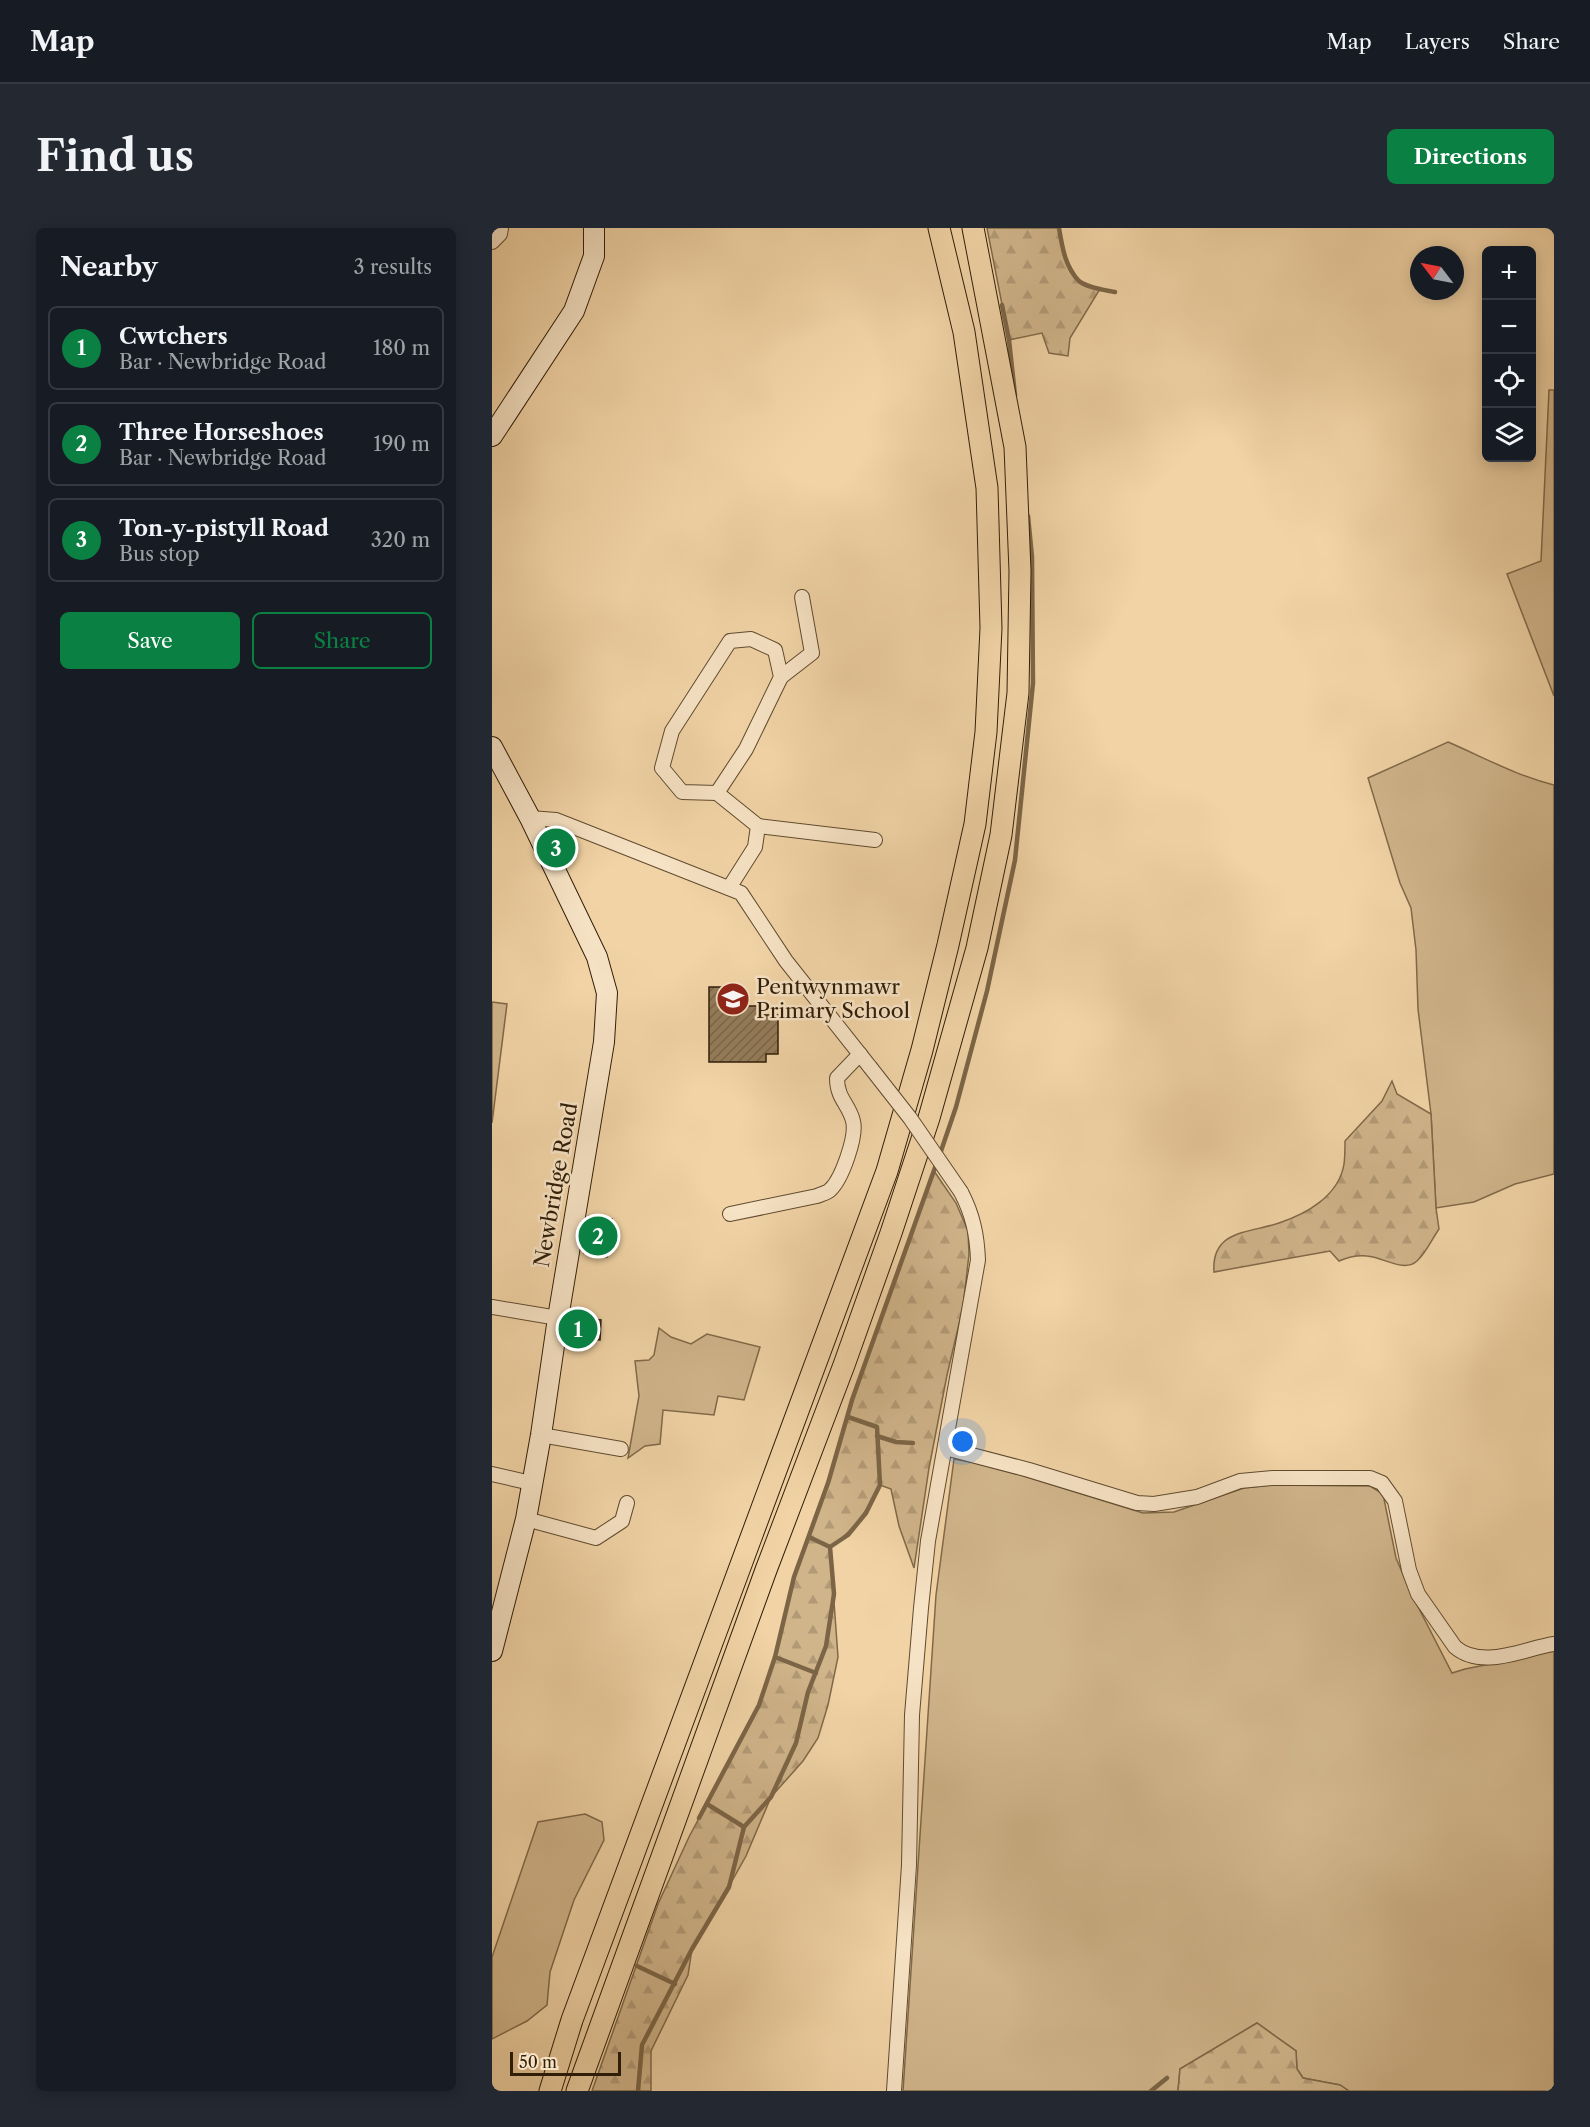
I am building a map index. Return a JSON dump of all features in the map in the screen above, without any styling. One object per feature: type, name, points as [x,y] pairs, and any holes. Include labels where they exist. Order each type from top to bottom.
[{"type":"main road","points":[[550,2091],[580,1999],[886,1171],[922,1050],[975,824],[986,732],[991,628],[987,488],[964,332],[939,228]]},
{"type":"main road","points":[[577,2091],[765,1570],[844,1365],[891,1233],[929,1118],[980,936],[1001,835],[1017,693],[1020,571],[1015,447],[973,228]]},
{"type":"street","points":[[492,242],[500,234],[501,228]]},
{"type":"street","points":[[492,436],[573,311],[594,256],[594,228]]},
{"type":"street","points":[[717,792],[746,749],[781,677],[812,653],[802,597]]},
{"type":"street","points":[[781,677],[775,650],[751,639],[730,641],[672,731],[662,768],[682,792],[717,792],[758,826],[875,840]]},
{"type":"street","name":"Newbridge Road","points":[[492,747],[530,818],[597,957],[607,993],[604,1042],[541,1435],[525,1519],[499,1599],[492,1651]]},
{"type":"street","points":[[530,818],[556,820],[741,893],[786,961],[910,1118],[961,1192],[971,1212],[977,1236],[978,1260],[928,1541],[912,1715],[909,1865],[894,2091]]},
{"type":"street","points":[[729,888],[755,847],[758,826]]},
{"type":"street","points":[[730,1214],[817,1196],[830,1190],[840,1175],[854,1136],[853,1120],[837,1090],[837,1078],[860,1054]]},
{"type":"street","points":[[492,1307],[558,1318]]},
{"type":"street","points":[[541,1435],[621,1449]]},
{"type":"street","points":[[945,1448],[1009,1464],[1137,1503],[1154,1504],[1197,1497],[1240,1481],[1273,1478],[1370,1478],[1382,1483],[1395,1501],[1408,1570],[1418,1594],[1455,1647],[1474,1658],[1487,1658],[1554,1644]]},
{"type":"street","points":[[492,1474],[531,1482]]},
{"type":"street","points":[[525,1519],[596,1538],[622,1521],[627,1503]]},
{"type":"green space","points":[[987,228],[1059,228],[1063,254],[1079,281],[1100,289],[1070,338],[1068,356],[1049,353],[1042,333],[1009,340]]},
{"type":"green space","points":[[1549,390],[1554,390],[1554,696],[1507,574],[1541,561]]},
{"type":"green space","points":[[1448,742],[1513,771],[1554,785],[1554,1174],[1515,1184],[1474,1202],[1436,1208],[1431,1114],[1418,1009],[1416,950],[1411,908],[1400,883],[1368,778]]},
{"type":"green space","points":[[492,1002],[507,1004],[492,1123]]},
{"type":"green space","points":[[1392,1081],[1397,1094],[1431,1114],[1439,1229],[1420,1258],[1406,1265],[1367,1256],[1339,1261],[1330,1251],[1214,1272],[1215,1258],[1219,1248],[1226,1240],[1235,1235],[1289,1219],[1310,1209],[1328,1194],[1341,1175],[1345,1141],[1382,1101]]},
{"type":"green space","points":[[934,1171],[956,1203],[968,1231],[969,1254],[963,1307],[929,1468],[914,1568],[899,1526],[891,1489],[880,1485],[860,1519],[847,1534],[830,1547],[838,1657],[818,1738],[803,1761],[771,1797],[746,1856],[692,1949],[688,1975],[651,2051],[651,2091],[592,2091],[658,1904],[689,1837],[759,1705],[775,1657],[794,1577],[828,1483],[852,1400]]},
{"type":"green space","points":[[659,1328],[671,1337],[691,1344],[707,1334],[760,1347],[744,1400],[718,1396],[714,1415],[663,1410],[660,1444],[645,1446],[628,1458],[639,1396],[635,1361],[649,1360],[654,1355]]},
{"type":"green space","points":[[954,1459],[988,1465],[1143,1513],[1174,1512],[1244,1488],[1271,1485],[1370,1486],[1383,1494],[1396,1558],[1412,1595],[1452,1673],[1554,1651],[1554,2091],[1349,2091],[1340,2085],[1303,2078],[1297,2069],[1296,2051],[1257,2023],[1180,2069],[1178,2091],[903,2091],[936,1595]]},
{"type":"green space","points":[[585,1814],[602,1822],[604,1840],[574,1900],[550,1972],[547,2005],[527,2021],[492,2039],[492,1957],[538,1822]]},
{"type":"green space","points":[[1257,2023],[1296,2051],[1297,2069],[1303,2078],[1340,2085],[1349,2091],[1178,2091],[1180,2069]]},
{"type":"building","points":[[709,987],[729,987],[729,1006],[761,1006],[761,1015],[778,1015],[778,1054],[766,1054],[766,1062],[709,1062]]},
{"type":"building","points":[[589,1216],[612,1219],[607,1257],[584,1253]]},
{"type":"building","points":[[573,1317],[601,1320],[600,1340],[572,1338]]},
{"type":"waterway","points":[[1059,228],[1067,263],[1079,281],[1091,287],[1115,292]]},
{"type":"waterway","points":[[1002,305],[1009,340],[1015,395]]},
{"type":"waterway","points":[[940,1154],[956,1107],[987,991],[1015,860],[1033,683],[1032,557],[1028,516]]},
{"type":"waterway","points":[[699,1818],[759,1705],[775,1657],[794,1577],[828,1483],[852,1400],[937,1162]]},
{"type":"waterway","points":[[638,2091],[642,2045],[692,1949],[729,1887],[744,1827],[771,1797],[796,1743],[808,1692],[826,1646],[834,1594],[830,1547],[848,1535],[866,1513],[880,1485],[877,1427],[848,1417]]},
{"type":"waterway","points":[[877,1436],[896,1442],[913,1443]]},
{"type":"waterway","points":[[809,1537],[830,1547]]},
{"type":"waterway","points":[[775,1657],[816,1673]]},
{"type":"waterway","points":[[707,1804],[744,1827]]},
{"type":"waterway","points":[[637,1966],[675,1984]]},
{"type":"waterway","points":[[1151,2091],[1167,2078]]},
{"type":"place","name":"Ton-y-pistyll Road","points":[[556,848]]},
{"type":"place","name":"Pentwynmawr Primary School","points":[[733,999]]},
{"type":"place","name":"Three Horseshoes","points":[[598,1236]]},
{"type":"place","name":"Cwtchers","points":[[578,1329]]}]
